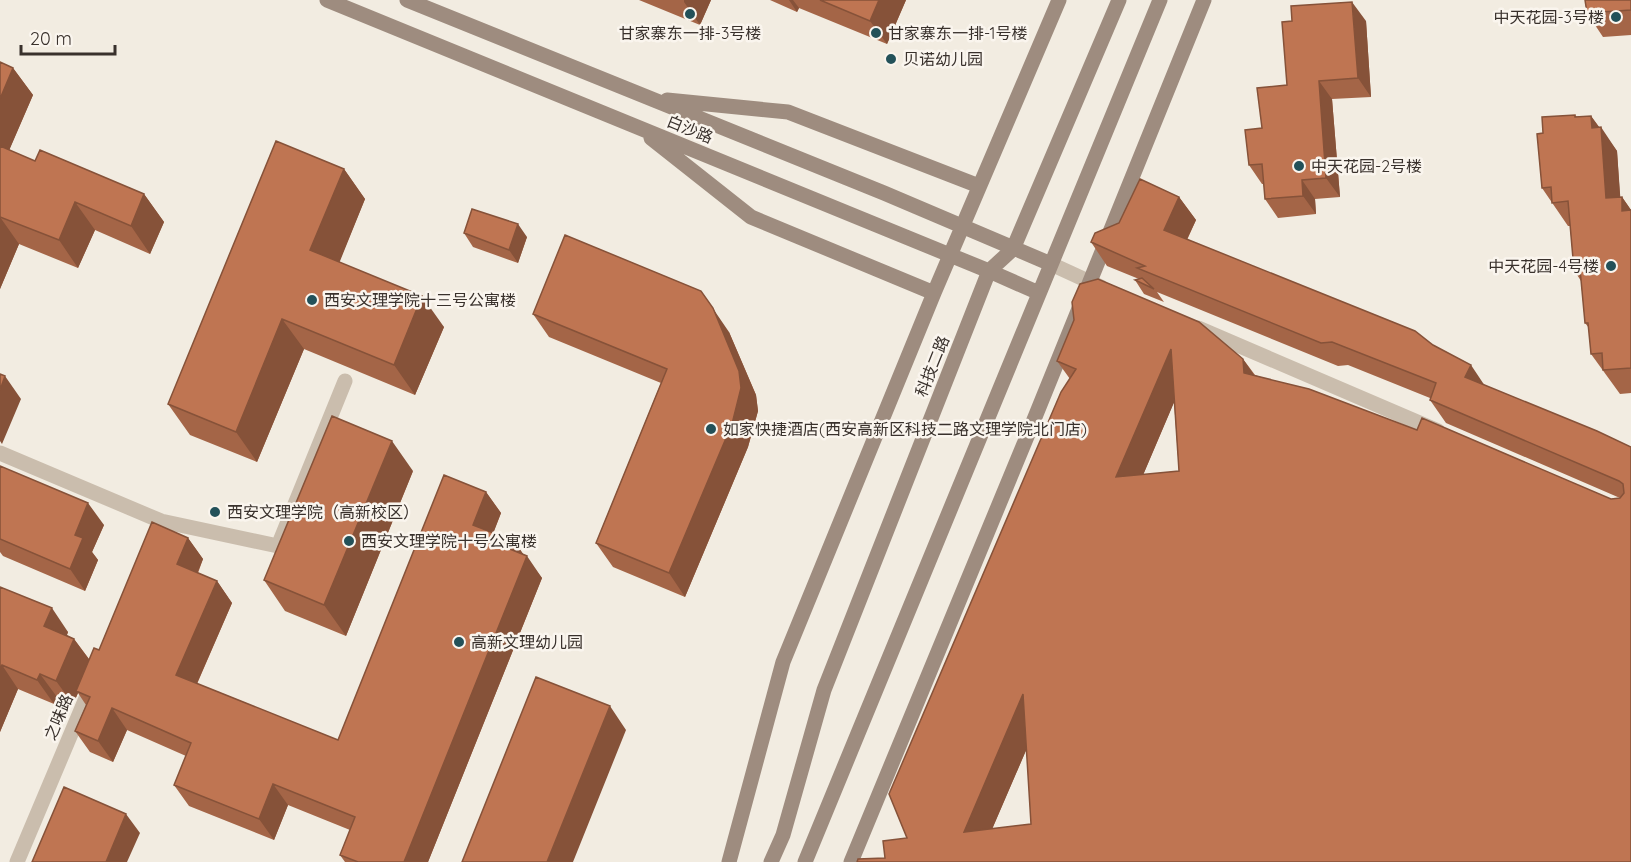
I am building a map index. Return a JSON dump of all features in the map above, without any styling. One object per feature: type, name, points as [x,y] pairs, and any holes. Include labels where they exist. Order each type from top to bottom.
[{"type":"street","name":"白沙路","points":[[327,0],[989,270],[1039,293]]},
{"type":"street","name":"白沙路","points":[[408,0],[1051,264]]},
{"type":"street","points":[[729,862],[783,662],[934,292],[1059,0]]},
{"type":"street","name":"科技二路","points":[[771,862],[783,834],[824,690],[989,270],[1013,249],[1119,0]]},
{"type":"street","points":[[806,862],[1160,0]]},
{"type":"street","points":[[850,862],[1027,438],[1204,0]]},
{"type":"street","points":[[649,98],[788,112],[979,186]]},
{"type":"street","points":[[637,127],[751,217],[934,292]]},
{"type":"street","points":[[1051,264],[1111,291]]},
{"type":"street","points":[[1186,324],[1447,435]]},
{"type":"street","points":[[0,453],[159,526],[278,546],[345,381]]},
{"type":"street","name":"之味路","points":[[17,862],[96,675]]},
{"type":"building","points":[[820,0],[879,0],[870,21]]},
{"type":"building","points":[[1585,0],[1631,0],[1631,10],[1587,13]]},
{"type":"building","points":[[1352,2],[1358,78],[1319,81],[1326,178],[1302,180],[1303,196],[1265,199],[1262,164],[1249,165],[1245,130],[1262,128],[1257,88],[1287,85],[1282,22],[1292,21],[1291,6]]},
{"type":"building","points":[[0,62],[13,68],[0,99]]},
{"type":"building","name":"中天花园-4号楼","points":[[1575,115],[1575,117],[1591,116],[1592,128],[1601,127],[1606,198],[1622,197],[1622,211],[1631,210],[1631,368],[1603,370],[1602,353],[1591,354],[1588,323],[1585,323],[1580,269],[1574,270],[1568,201],[1552,203],[1551,187],[1542,188],[1537,134],[1543,133],[1542,117]]},
{"type":"building","points":[[276,141],[344,169],[310,250],[422,296],[394,365],[282,319],[236,432],[168,404]]},
{"type":"building","points":[[0,146],[35,161],[40,150],[144,194],[131,226],[75,202],[59,240],[0,217]]},
{"type":"building","points":[[1140,179],[1179,197],[1164,230],[1415,331],[1433,345],[1471,365],[1465,377],[1631,447],[1631,862],[857,862],[858,859],[885,858],[883,841],[907,838],[889,794],[1061,392],[1076,369],[1057,361],[1074,320],[1072,302],[1080,284],[1098,279],[1199,322],[1243,359],[1244,373],[1309,389],[1417,430],[1422,418],[1611,499],[1620,498],[1624,493],[1623,484],[1619,481],[1430,400],[1436,383],[1332,342],[1321,343],[1137,268],[1145,266],[1091,242],[1095,233],[1119,223]],"holes":[[[1171,349],[1179,471],[1116,477]],[[1023,694],[1031,824],[964,832]]]},
{"type":"building","points":[[472,209],[518,224],[509,250],[464,233]]},
{"type":"building","name":"如家快捷酒店(西安高新区科技二路文理学院北门店)","points":[[565,235],[701,291],[713,308],[739,371],[741,388],[732,424],[669,573],[596,543],[667,369],[533,314]]},
{"type":"building","points":[[1142,278],[1154,289],[1135,280]]},
{"type":"building","points":[[0,374],[5,376],[0,390]]},
{"type":"building","points":[[332,416],[392,441],[324,605],[264,580]]},
{"type":"building","points":[[0,466],[88,503],[75,535],[83,538],[70,569],[0,539]]},
{"type":"building","points":[[444,475],[486,492],[473,525],[514,541],[510,549],[527,556],[404,862],[358,862],[340,855],[355,817],[273,784],[259,819],[174,785],[191,743],[112,708],[98,741],[75,731],[90,697],[76,691],[94,648],[99,650],[152,522],[188,538],[177,564],[217,581],[176,675],[338,740]]},
{"type":"building","points":[[0,587],[52,608],[44,626],[74,639],[56,681],[40,674],[37,680],[2,665],[0,669]]},
{"type":"building","points":[[536,677],[610,706],[547,862],[462,862]]},
{"type":"building","points":[[64,787],[126,814],[106,862],[32,862]]},
{"type":"place","name":"甘家寨东一排-3号楼","points":[[690,14]]},
{"type":"place","name":"中天花园-3号楼","points":[[1616,17]]},
{"type":"place","name":"甘家寨东一排-1号楼","points":[[876,33]]},
{"type":"place","name":"贝诺幼儿园","points":[[891,59]]},
{"type":"place","name":"中天花园-2号楼","points":[[1299,166]]},
{"type":"place","name":"中天花园-4号楼","points":[[1611,266]]},
{"type":"place","name":"西安文理学院十三号公寓楼","points":[[312,300]]},
{"type":"place","name":"如家快捷酒店(西安高新区科技二路文理学院北门店)","points":[[711,429]]},
{"type":"place","name":"西安文理学院（高新校区）","points":[[215,512]]},
{"type":"place","name":"西安文理学院十号公寓楼","points":[[349,541]]},
{"type":"place","name":"高新文理幼儿园","points":[[459,642]]}]
